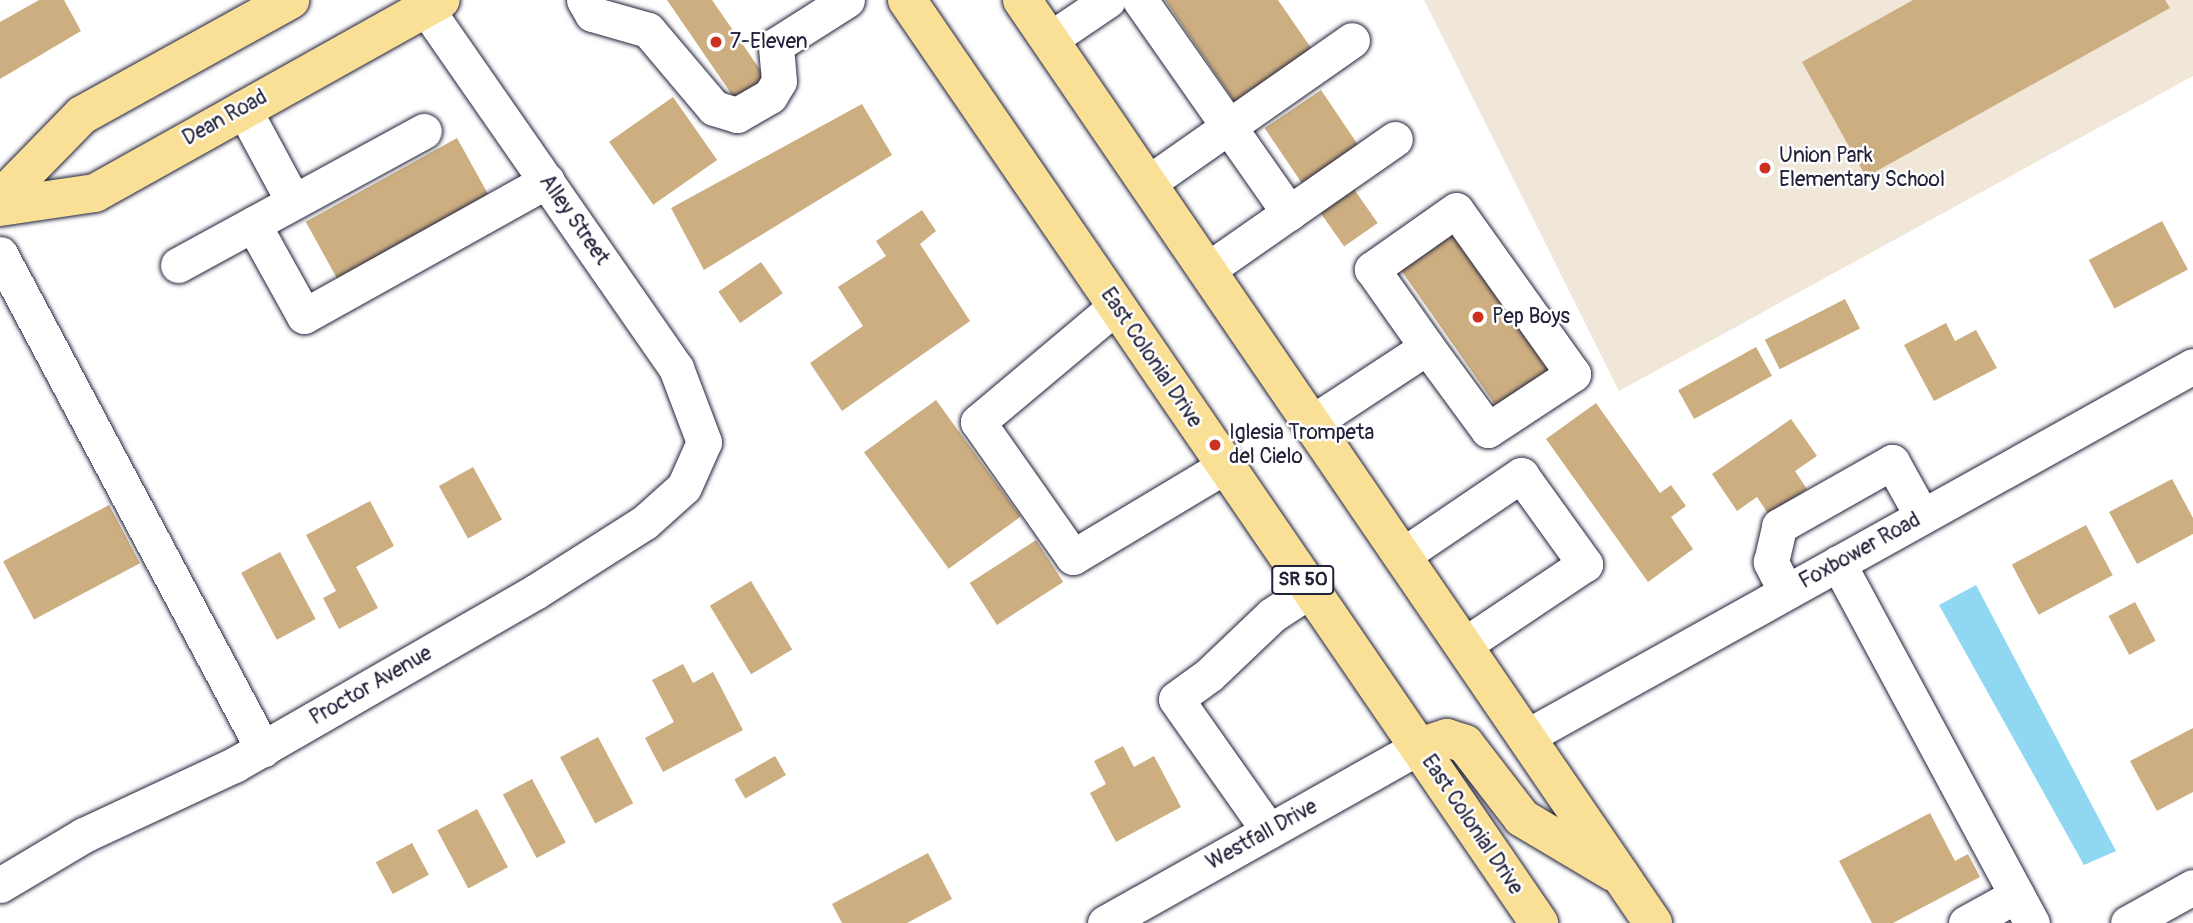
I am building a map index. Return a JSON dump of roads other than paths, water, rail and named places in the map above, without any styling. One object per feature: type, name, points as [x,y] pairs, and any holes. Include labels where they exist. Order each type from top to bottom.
[{"type":"main road","points":[[0,199],[82,114],[289,0]]},
{"type":"main road","name":"East Colonial Drive","points":[[906,0],[1539,923]]},
{"type":"main road","points":[[1022,0],[1653,923]]},
{"type":"main road","name":"Dean Road","points":[[0,208],[94,193],[434,4]]},
{"type":"main road","points":[[1419,747],[1447,738],[1465,744],[1522,818],[1623,879]]},
{"type":"street","points":[[584,0],[592,14],[648,30],[714,108],[737,115],[770,96],[779,81],[776,45],[847,0]]},
{"type":"street","points":[[1049,40],[1108,0]]},
{"type":"street","points":[[1140,0],[1289,213]]},
{"type":"street","name":"Alley Street","points":[[434,4],[547,181],[676,368],[704,442]]},
{"type":"street","points":[[1148,183],[1352,40]]},
{"type":"street","points":[[243,108],[293,201]]},
{"type":"street","points":[[178,265],[424,131]]},
{"type":"street","points":[[1207,270],[1395,139]]},
{"type":"street","points":[[253,224],[304,316],[547,181]]},
{"type":"street","points":[[1456,210],[1573,374],[1488,430],[1427,347],[1372,269],[1456,210]]},
{"type":"street","points":[[0,254],[263,749]]},
{"type":"street","points":[[1115,307],[978,422],[1073,557],[1225,466]]},
{"type":"street","points":[[1313,422],[1427,347]]},
{"type":"street","name":"Foxbower Road","points":[[1526,737],[2193,366]]},
{"type":"street","name":"Proctor Avenue","points":[[3,875],[263,749],[534,592],[645,522],[684,487],[704,442]]},
{"type":"street","points":[[1786,592],[1770,562],[1779,526],[1892,462],[1922,516]]},
{"type":"street","points":[[1403,555],[1521,475],[1585,564],[1464,645]]},
{"type":"street","points":[[1838,563],[2025,909],[1966,923]]},
{"type":"street","points":[[1269,831],[1176,699],[1209,675],[1272,615],[1310,590]]},
{"type":"street","name":"Westfall Drive","points":[[1105,923],[1419,747]]},
{"type":"street","points":[[2128,923],[2193,887]]},
{"type":"water","points":[[1976,585],[2116,851],[2084,865],[1939,605]]},
{"type":"place","name":"7-Eleven","points":[[716,42]]},
{"type":"place","name":"Union Park Elementary School","points":[[1765,168]]},
{"type":"place","name":"Pep Boys","points":[[1478,317]]},
{"type":"place","name":"Iglesia Trompeta del Cielo","points":[[1215,445]]}]
